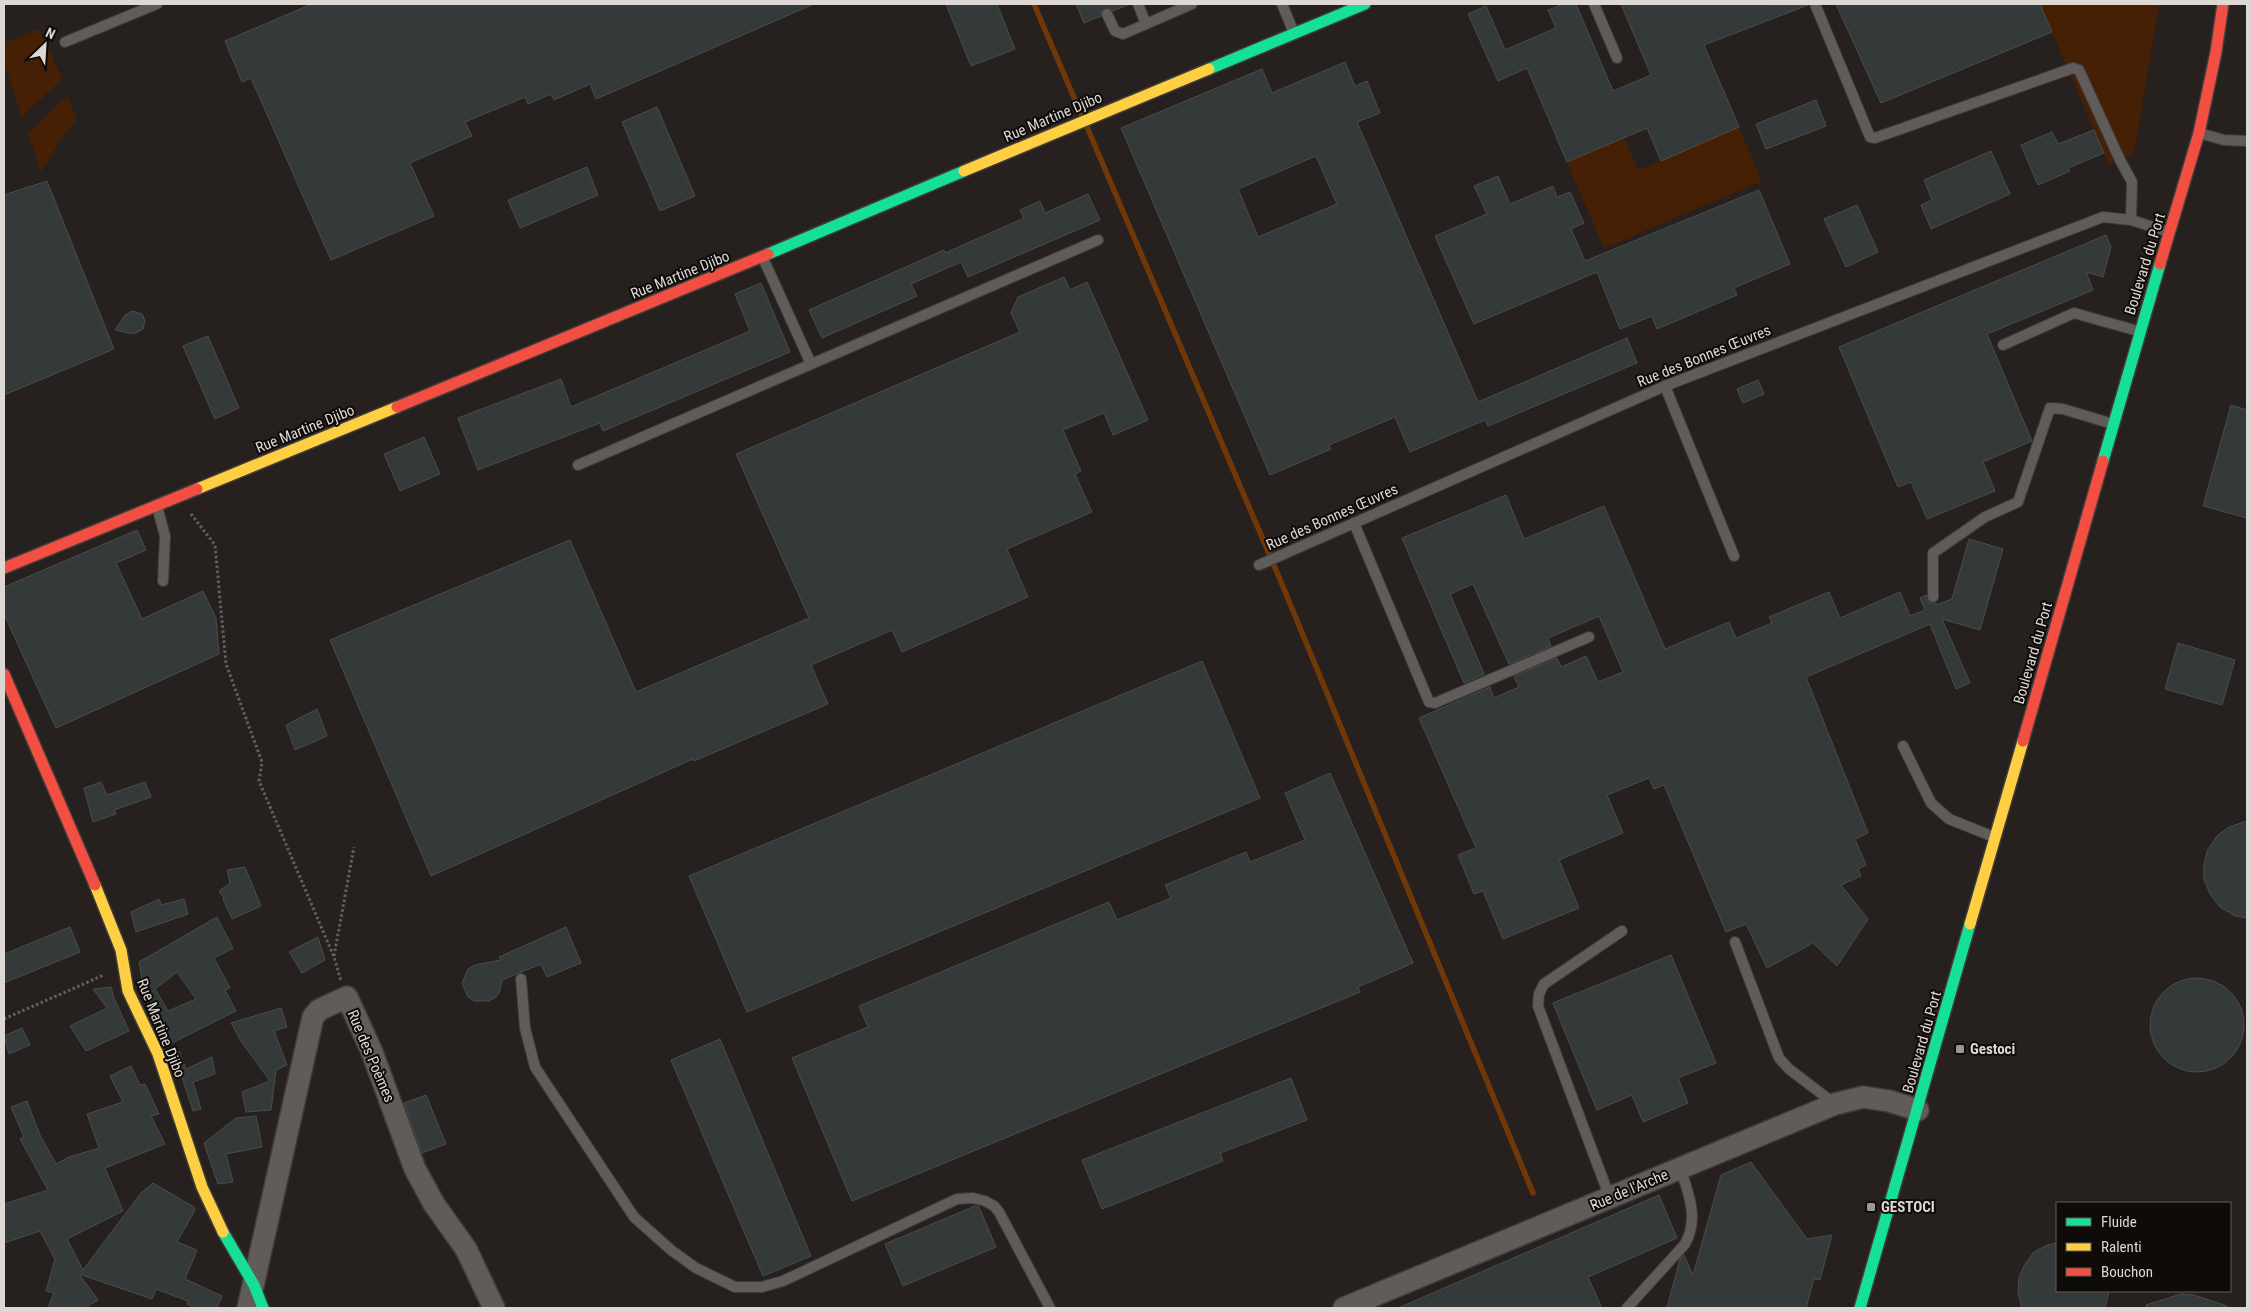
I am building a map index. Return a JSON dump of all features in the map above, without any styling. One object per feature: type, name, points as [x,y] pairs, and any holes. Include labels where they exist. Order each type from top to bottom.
[{"type":"street","name":"Rue Martine Djibo","points":[[4,568],[762,257],[1103,112],[1365,4]]},
{"type":"street","name":"Boulevard du Port","points":[[1860,1308],[2140,332],[2200,133],[2216,52],[2223,4]]},
{"type":"street","name":"Rue Martine Djibo","points":[[4,674],[109,916],[121,950],[128,991],[158,1054],[202,1187],[229,1245],[254,1285],[264,1308]]},
{"type":"street","name":"Rue des Poèmes","points":[[248,1308],[313,1017],[319,1010],[346,997],[372,1052],[415,1169],[434,1204],[466,1249],[494,1308]]},
{"type":"street","name":"Rue de l'Arche","points":[[1344,1308],[1835,1104],[1863,1097],[1889,1101],[1918,1110]]},
{"type":"lane","points":[[65,42],[156,4]]},
{"type":"lane","points":[[1138,4],[1146,24]]},
{"type":"lane","points":[[1107,14],[1118,34],[1192,4]]},
{"type":"lane","points":[[1282,4],[1294,33]]},
{"type":"lane","points":[[1594,4],[1617,58]]},
{"type":"lane","points":[[1815,4],[1870,137],[1875,138],[2073,68],[2079,70],[2132,182],[2131,220]]},
{"type":"lane","points":[[2200,133],[2224,140],[2247,141]]},
{"type":"lane","name":"Rue des Bonnes Œuvres","points":[[1259,565],[1665,386],[2103,216],[2131,220],[2170,232]]},
{"type":"lane","points":[[578,465],[1098,240]]},
{"type":"lane","points":[[762,257],[811,364]]},
{"type":"lane","points":[[2003,345],[2074,314],[2140,332]]},
{"type":"lane","points":[[1665,386],[1734,556]]},
{"type":"lane","points":[[1932,597],[1931,558],[1933,553],[1985,517],[2018,502],[2050,408],[2063,409],[2114,424]]},
{"type":"lane","points":[[157,506],[165,536],[163,581]]},
{"type":"lane","points":[[1354,523],[1429,702],[1435,703],[1589,637]]},
{"type":"lane","points":[[1903,746],[1931,803],[1949,819],[1996,838]]},
{"type":"lane","points":[[1610,1198],[1538,1006],[1539,994],[1544,984],[1622,931]]},
{"type":"lane","points":[[1735,942],[1779,1058],[1789,1069],[1835,1104]]},
{"type":"lane","points":[[521,979],[525,1028],[535,1067],[634,1217],[671,1250],[696,1268],[735,1287],[762,1287],[783,1281],[957,1199],[974,1198],[985,1200],[999,1212],[1050,1308]]},
{"type":"lane","points":[[1627,1308],[1685,1244],[1689,1237],[1692,1228],[1693,1211],[1680,1168]]},
{"type":"path","points":[[178,498],[215,545],[226,664],[262,762],[259,782],[334,957],[346,997]]},
{"type":"path","points":[[334,957],[354,847]]},
{"type":"path","points":[[4,1019],[124,966]]},
{"type":"shaded area","points":[[2040,4],[2159,4],[2134,154],[2109,165]]},
{"type":"shaded area","points":[[39,29],[62,79],[22,117],[4,62],[4,41],[7,42]]},
{"type":"shaded area","points":[[67,96],[77,119],[65,133],[41,172],[28,133]]},
{"type":"shaded area","points":[[1739,127],[1762,181],[1604,248],[1567,162],[1624,138],[1638,170]]},
{"type":"building","points":[[312,4],[814,4],[596,99],[590,84],[554,100],[551,94],[528,104],[525,97],[465,122],[472,136],[410,163],[434,216],[331,260],[251,78],[242,82],[225,41]]},
{"type":"building","points":[[946,4],[997,4],[1015,49],[971,66]]},
{"type":"building","points":[[1076,4],[1130,4],[1113,11],[1110,8],[1105,8],[1101,11],[1101,16],[1084,23]]},
{"type":"building","points":[[1564,4],[1576,4],[1613,91],[1651,75],[1621,4],[1808,5],[1704,45],[1739,127],[1661,161],[1647,128],[1567,162],[1527,68],[1498,81],[1468,14],[1486,6],[1505,50],[1556,28],[1548,10]]},
{"type":"building","points":[[1836,4],[2040,4],[2052,32],[1881,103]]},
{"type":"building","points":[[1345,62],[1355,86],[1367,81],[1380,113],[1357,122],[1478,402],[1627,338],[1637,363],[1488,426],[1485,420],[1410,452],[1395,417],[1329,445],[1331,449],[1270,475],[1121,128],[1262,69],[1272,93]],"holes":[[[1316,156],[1337,204],[1258,237],[1238,189]]]},
{"type":"building","points":[[1816,100],[1826,126],[1766,149],[1756,124]]},
{"type":"building","points":[[657,107],[695,196],[660,211],[622,122]]},
{"type":"building","points":[[2094,130],[2104,153],[2068,168],[2070,171],[2038,185],[2021,145],[2052,132],[2058,144]]},
{"type":"building","points":[[1991,151],[2010,194],[1931,229],[1921,205],[1932,200],[1924,180]]},
{"type":"building","points":[[587,167],[598,195],[520,228],[508,200]]},
{"type":"building","points":[[1498,176],[1510,204],[1553,186],[1557,197],[1570,192],[1584,223],[1571,229],[1585,261],[1759,190],[1790,264],[1734,288],[1737,295],[1657,329],[1652,316],[1620,329],[1597,272],[1474,324],[1435,236],[1487,214],[1474,186]]},
{"type":"building","points":[[47,181],[114,349],[4,395],[4,195]]},
{"type":"building","points":[[1088,194],[1100,220],[968,277],[961,262],[911,284],[917,296],[822,338],[809,310],[944,250],[945,253],[1024,218],[1020,210],[1040,201],[1045,213]]},
{"type":"building","points":[[1857,205],[1878,252],[1846,267],[1824,219]]},
{"type":"building","points":[[2106,235],[2111,247],[2103,277],[2086,272],[2093,290],[1987,334],[2032,441],[1983,462],[1995,491],[1927,519],[1911,482],[1898,487],[1839,347]]},
{"type":"building","points":[[1064,277],[1070,290],[1087,282],[1148,420],[1113,435],[1104,413],[1063,430],[1081,471],[1075,474],[1092,512],[1007,549],[1028,597],[902,652],[892,630],[811,665],[828,704],[694,761],[693,759],[431,876],[330,640],[570,540],[636,692],[809,618],[736,454],[1020,332],[1011,313],[1018,297]]},
{"type":"building","points":[[761,283],[790,352],[603,431],[600,423],[478,470],[458,418],[561,379],[571,407],[750,331],[735,294]]},
{"type":"building","points":[[132,311],[142,314],[145,321],[143,329],[134,334],[115,330],[125,315]]},
{"type":"building","points":[[208,336],[239,408],[215,419],[183,346]]},
{"type":"building","points":[[1758,380],[1764,394],[1743,403],[1737,389]]},
{"type":"building","points":[[2231,405],[2247,410],[2247,518],[2203,506]]},
{"type":"building","points":[[424,437],[440,474],[400,491],[384,454]]},
{"type":"building","points":[[1506,495],[1524,539],[1604,506],[1665,649],[1729,622],[1736,638],[1772,623],[1769,617],[1829,592],[1840,618],[1900,592],[1910,616],[1925,610],[1920,598],[1926,595],[1929,603],[1936,603],[1936,605],[1952,599],[1969,539],[2003,549],[1980,630],[1942,619],[1970,683],[1956,689],[1930,624],[1806,677],[1868,833],[1855,839],[1866,865],[1858,869],[1861,876],[1841,885],[1868,919],[1837,966],[1813,943],[1767,968],[1746,924],[1726,932],[1664,785],[1654,789],[1649,778],[1607,795],[1623,833],[1559,860],[1579,908],[1503,939],[1483,891],[1474,894],[1458,855],[1476,848],[1419,718],[1490,687],[1494,698],[1519,687],[1514,676],[1557,658],[1561,667],[1586,656],[1598,682],[1623,672],[1599,616],[1548,638],[1551,646],[1509,664],[1473,584],[1450,594],[1484,674],[1464,683],[1402,538]]},
{"type":"building","points":[[137,530],[146,550],[116,563],[142,619],[203,591],[216,618],[219,654],[56,728],[4,614],[4,587]]},
{"type":"building","points":[[2178,643],[2235,660],[2222,705],[2165,689]]},
{"type":"building","points":[[1202,661],[1260,798],[747,1012],[689,876]]},
{"type":"building","points":[[317,709],[327,736],[295,750],[286,725]]},
{"type":"building","points":[[1330,773],[1413,963],[1358,987],[1360,992],[852,1201],[792,1058],[868,1027],[859,1006],[1109,902],[1117,920],[1171,898],[1165,885],[1246,852],[1250,862],[1305,840],[1285,793]]},
{"type":"building","points":[[101,782],[107,795],[145,782],[151,797],[114,810],[116,814],[93,822],[84,788]]},
{"type":"building","points":[[2247,821],[2247,918],[2235,916],[2220,907],[2210,894],[2204,879],[2204,864],[2208,849],[2217,836],[2229,827]]},
{"type":"building","points":[[245,867],[261,906],[232,919],[224,898],[219,891],[230,883],[227,870]]},
{"type":"building","points":[[159,899],[161,905],[184,899],[188,914],[136,932],[131,912]]},
{"type":"building","points":[[217,917],[233,948],[214,958],[230,988],[225,990],[236,1011],[170,1044],[143,986],[139,962]],"holes":[[[177,972],[196,999],[168,1011],[155,989]]]},
{"type":"building","points":[[70,927],[80,952],[4,983],[4,954]]},
{"type":"building","points":[[566,927],[581,963],[547,977],[541,964],[502,980],[500,991],[496,997],[489,1001],[474,1001],[468,997],[462,983],[468,969],[475,965],[501,960],[499,957]]},
{"type":"building","points":[[318,937],[325,960],[302,973],[289,952]]},
{"type":"building","points":[[1671,955],[1716,1063],[1678,1078],[1688,1103],[1643,1122],[1632,1095],[1597,1110],[1553,1003]]},
{"type":"building","points":[[2188,978],[2206,978],[2231,991],[2241,1007],[2244,1025],[2241,1043],[2231,1059],[2206,1072],[2188,1072],[2163,1059],[2150,1034],[2150,1016],[2163,991]]},
{"type":"building","points":[[111,987],[129,1031],[86,1051],[70,1026],[107,1008],[93,989]]},
{"type":"building","points":[[281,1008],[287,1027],[274,1031],[287,1065],[276,1070],[271,1110],[246,1112],[242,1092],[270,1081],[241,1041],[231,1023]]},
{"type":"building","points":[[22,1028],[30,1045],[9,1054],[4,1036]]},
{"type":"building","points":[[720,1039],[811,1256],[763,1276],[671,1060]]},
{"type":"building","points":[[179,1051],[186,1069],[212,1057],[215,1074],[193,1082],[201,1109],[193,1111],[174,1053]]},
{"type":"building","points":[[131,1066],[140,1085],[145,1084],[159,1114],[151,1116],[165,1144],[105,1168],[123,1211],[67,1239],[83,1270],[141,1193],[153,1183],[194,1207],[195,1210],[177,1242],[197,1250],[185,1279],[222,1296],[217,1308],[196,1308],[187,1304],[188,1301],[156,1289],[152,1299],[79,1274],[98,1300],[85,1308],[48,1308],[54,1293],[46,1291],[55,1259],[40,1231],[4,1243],[4,1204],[48,1190],[20,1139],[24,1137],[11,1107],[27,1101],[40,1135],[56,1164],[69,1157],[99,1148],[87,1114],[123,1102],[110,1076]]},
{"type":"building","points":[[1291,1078],[1307,1120],[1220,1153],[1223,1161],[1102,1209],[1082,1160]]},
{"type":"building","points":[[426,1095],[446,1144],[422,1153],[404,1103]]},
{"type":"building","points":[[256,1116],[262,1147],[226,1154],[233,1182],[218,1184],[204,1143],[236,1118]]},
{"type":"building","points":[[1751,1162],[1807,1239],[1832,1235],[1820,1280],[1814,1279],[1806,1308],[1667,1308],[1680,1259],[1684,1255],[1693,1275],[1721,1175]]},
{"type":"building","points":[[1659,1195],[1677,1238],[1588,1277],[1602,1308],[1398,1308]]},
{"type":"building","points":[[975,1206],[979,1207],[996,1247],[903,1286],[885,1244]]},
{"type":"building","points":[[2056,1243],[2056,1292],[2109,1292],[2105,1308],[2022,1308],[2018,1292],[2019,1277],[2025,1264],[2034,1252],[2047,1245]]},
{"type":"building","points":[[2181,1294],[2194,1295],[2227,1306],[2226,1308],[2147,1308],[2146,1305]]},
{"type":"waterway","points":[[1034,4],[1081,114]]},
{"type":"waterway","points":[[1087,127],[1284,589],[1533,1193]]},
{"type":"traffic: fast","points":[[1209,69],[1365,4]]},
{"type":"traffic: fast","points":[[768,254],[964,171]]},
{"type":"traffic: fast","points":[[2103,461],[2160,264]]},
{"type":"traffic: fast","points":[[1860,1308],[1970,924]]},
{"type":"traffic: fast","points":[[223,1232],[254,1285],[263,1308]]},
{"type":"traffic: slow","points":[[964,171],[1209,69]]},
{"type":"traffic: slow","points":[[197,489],[397,407]]},
{"type":"traffic: slow","points":[[1970,924],[2023,741]]},
{"type":"traffic: slow","points":[[95,885],[121,950],[128,991],[158,1054],[202,1187],[223,1232]]},
{"type":"traffic: jam","points":[[2160,264],[2199,133],[2216,52],[2223,4]]},
{"type":"traffic: jam","points":[[397,407],[768,254]]},
{"type":"traffic: jam","points":[[2023,741],[2103,461]]},
{"type":"traffic: jam","points":[[4,568],[197,489]]},
{"type":"traffic: jam","points":[[4,674],[95,885]]},
{"type":"place","name":"Gestoci","points":[[1960,1049]]},
{"type":"place","name":"GESTOCI","points":[[1871,1207]]}]
